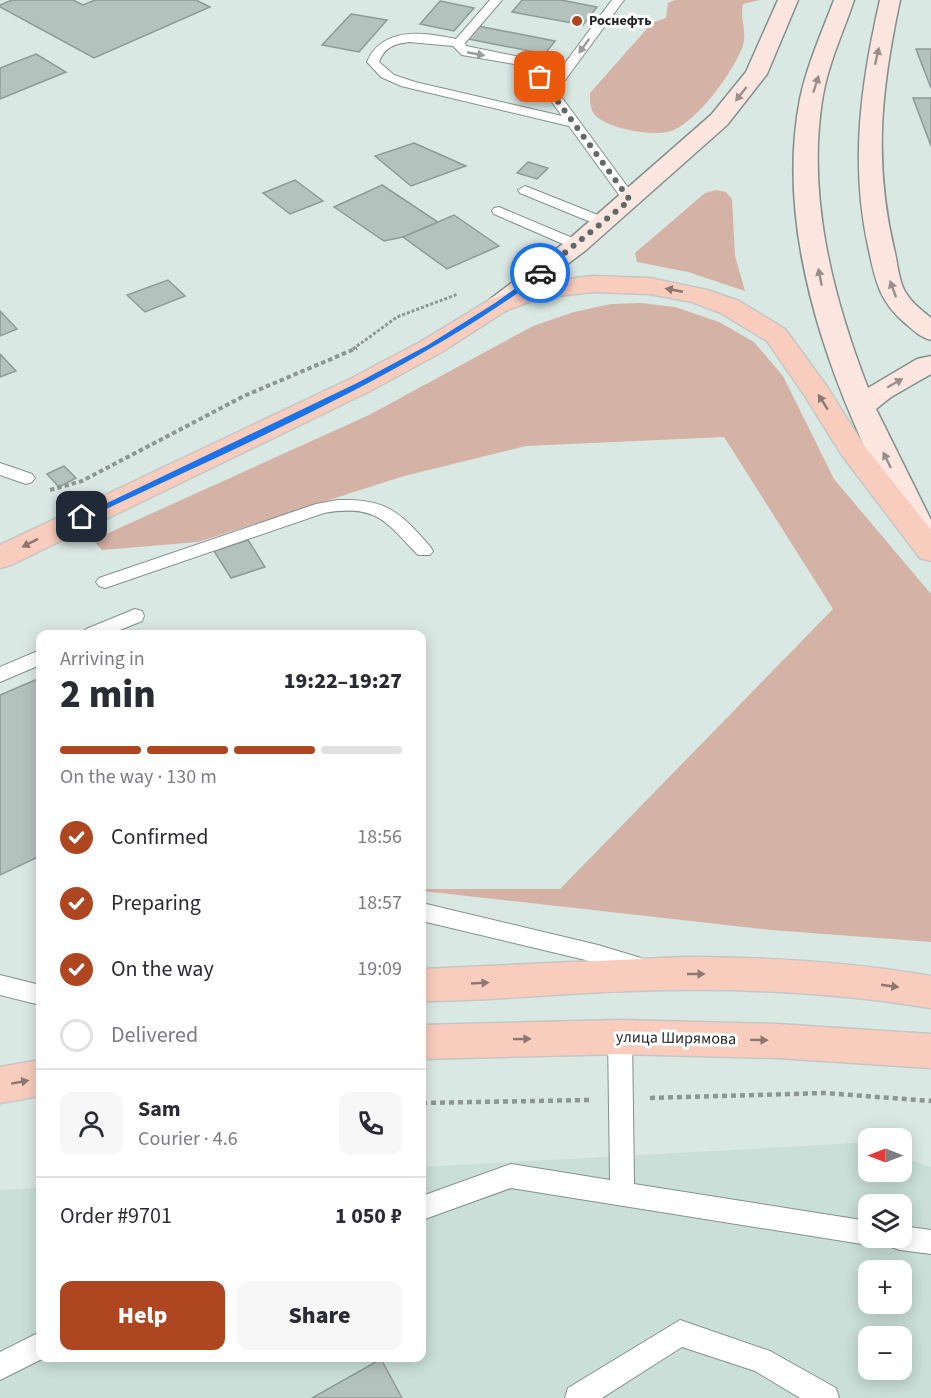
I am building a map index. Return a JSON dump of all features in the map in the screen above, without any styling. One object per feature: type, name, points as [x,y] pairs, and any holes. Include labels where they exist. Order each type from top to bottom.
[{"type":"main road","points":[[0,558],[360,385],[431,347],[498,305],[630,200],[719,120],[756,74],[788,0]]},
{"type":"main road","points":[[844,0],[812,98],[807,168],[820,279],[861,407],[931,551]]},
{"type":"main road","points":[[890,0],[873,79],[869,113],[868,172],[880,244],[894,296],[931,332]]},
{"type":"main road","points":[[498,305],[519,296],[564,286],[593,284],[650,286],[698,295],[750,317],[776,335],[785,345],[851,448],[931,551]]},
{"type":"main road","points":[[861,407],[881,391],[931,364]]},
{"type":"main road","points":[[426,985],[662,974],[760,975],[840,979],[931,992]]},
{"type":"main road","name":"улица Ширямова","points":[[426,1042],[620,1037],[777,1041],[931,1051]]},
{"type":"main road","points":[[0,1085],[36,1079]]},
{"type":"lane","points":[[459,43],[496,0]]},
{"type":"lane","points":[[551,91],[618,0]]},
{"type":"lane","points":[[459,43],[428,37],[395,41],[381,47],[375,53],[373,62],[379,71],[390,79],[574,123]]},
{"type":"lane","points":[[459,43],[460,48],[466,52],[530,63],[630,200]]},
{"type":"lane","points":[[525,190],[603,222]]},
{"type":"lane","points":[[499,211],[577,244]]},
{"type":"lane","points":[[0,469],[26,478]]},
{"type":"lane","points":[[105,582],[322,508],[340,504],[360,506],[390,514],[424,551]]},
{"type":"lane","points":[[102,630],[135,616]]},
{"type":"lane","points":[[0,675],[36,659]]},
{"type":"lane","points":[[426,913],[598,954],[662,974]]},
{"type":"lane","points":[[0,985],[36,994]]},
{"type":"lane","points":[[620,1037],[622,1194]]},
{"type":"lane","points":[[426,1207],[511,1176],[858,1231]]},
{"type":"lane","points":[[912,1240],[931,1242]]},
{"type":"lane","points":[[578,1398],[680,1334],[761,1360],[826,1398]]},
{"type":"lane","points":[[0,1367],[36,1347]]},
{"type":"path","points":[[48,490],[82,481],[244,396],[358,347],[397,317],[461,293]]},
{"type":"path","points":[[426,1103],[825,1093],[931,1101]]},
{"type":"shaded area","points":[[675,0],[760,0],[743,4],[744,39],[740,53],[712,96],[684,124],[674,130],[657,133],[633,131],[601,120],[592,110],[590,93],[652,23],[666,18],[668,3]]},
{"type":"shaded area","points":[[716,190],[726,192],[732,199],[735,256],[745,291],[688,272],[637,262],[635,253],[705,193]]},
{"type":"shaded area","points":[[641,303],[675,307],[719,322],[754,342],[783,376],[834,479],[931,594],[931,942],[771,930],[426,891],[426,889],[560,889],[833,609],[724,437],[526,446],[404,476],[198,542],[102,550],[93,540],[369,415],[533,326],[574,312],[611,304]]},
{"type":"shaded area","points":[[858,1143],[858,1182],[912,1182],[912,1160],[931,1167],[931,1398],[0,1398],[0,1190],[36,1188],[36,1362],[426,1362],[426,1167]]},
{"type":"building","points":[[12,0],[73,0],[83,5],[95,0],[196,0],[210,7],[94,58],[0,7]]},
{"type":"building","points":[[522,0],[561,0],[597,7],[583,25],[512,12]]},
{"type":"building","points":[[440,1],[474,8],[454,31],[420,24]]},
{"type":"building","points":[[351,14],[387,20],[359,52],[322,45]]},
{"type":"building","points":[[478,26],[555,41],[545,54],[468,39]]},
{"type":"building","points":[[916,49],[931,49],[931,88]]},
{"type":"building","points":[[36,54],[66,72],[0,99],[0,68]]},
{"type":"building","points":[[913,98],[931,98],[931,146]]},
{"type":"building","points":[[414,143],[466,166],[411,186],[375,156]]},
{"type":"building","points":[[528,162],[548,168],[537,179],[517,173]]},
{"type":"building","points":[[295,180],[323,201],[290,214],[263,193]]},
{"type":"building","points":[[382,185],[438,222],[403,237],[384,241],[334,207]]},
{"type":"building","points":[[454,215],[499,246],[447,269],[403,237]]},
{"type":"building","points":[[168,280],[185,296],[145,312],[127,295]]},
{"type":"building","points":[[0,311],[17,329],[0,336]]},
{"type":"building","points":[[0,354],[16,371],[0,377]]},
{"type":"building","points":[[64,466],[76,478],[59,487],[47,474]]},
{"type":"building","points":[[248,540],[265,567],[231,578],[214,551]]},
{"type":"building","points":[[36,680],[36,858],[0,875],[0,695]]},
{"type":"building","points":[[376,1362],[383,1362],[402,1398],[312,1398]]},
{"type":"way so far","points":[[540,77],[630,200],[540,273]]},
{"type":"place","name":"Роснефть","points":[[577,21]]},
{"type":"route","points":[[82,517],[360,385],[431,347],[498,305],[540,273]]}]
